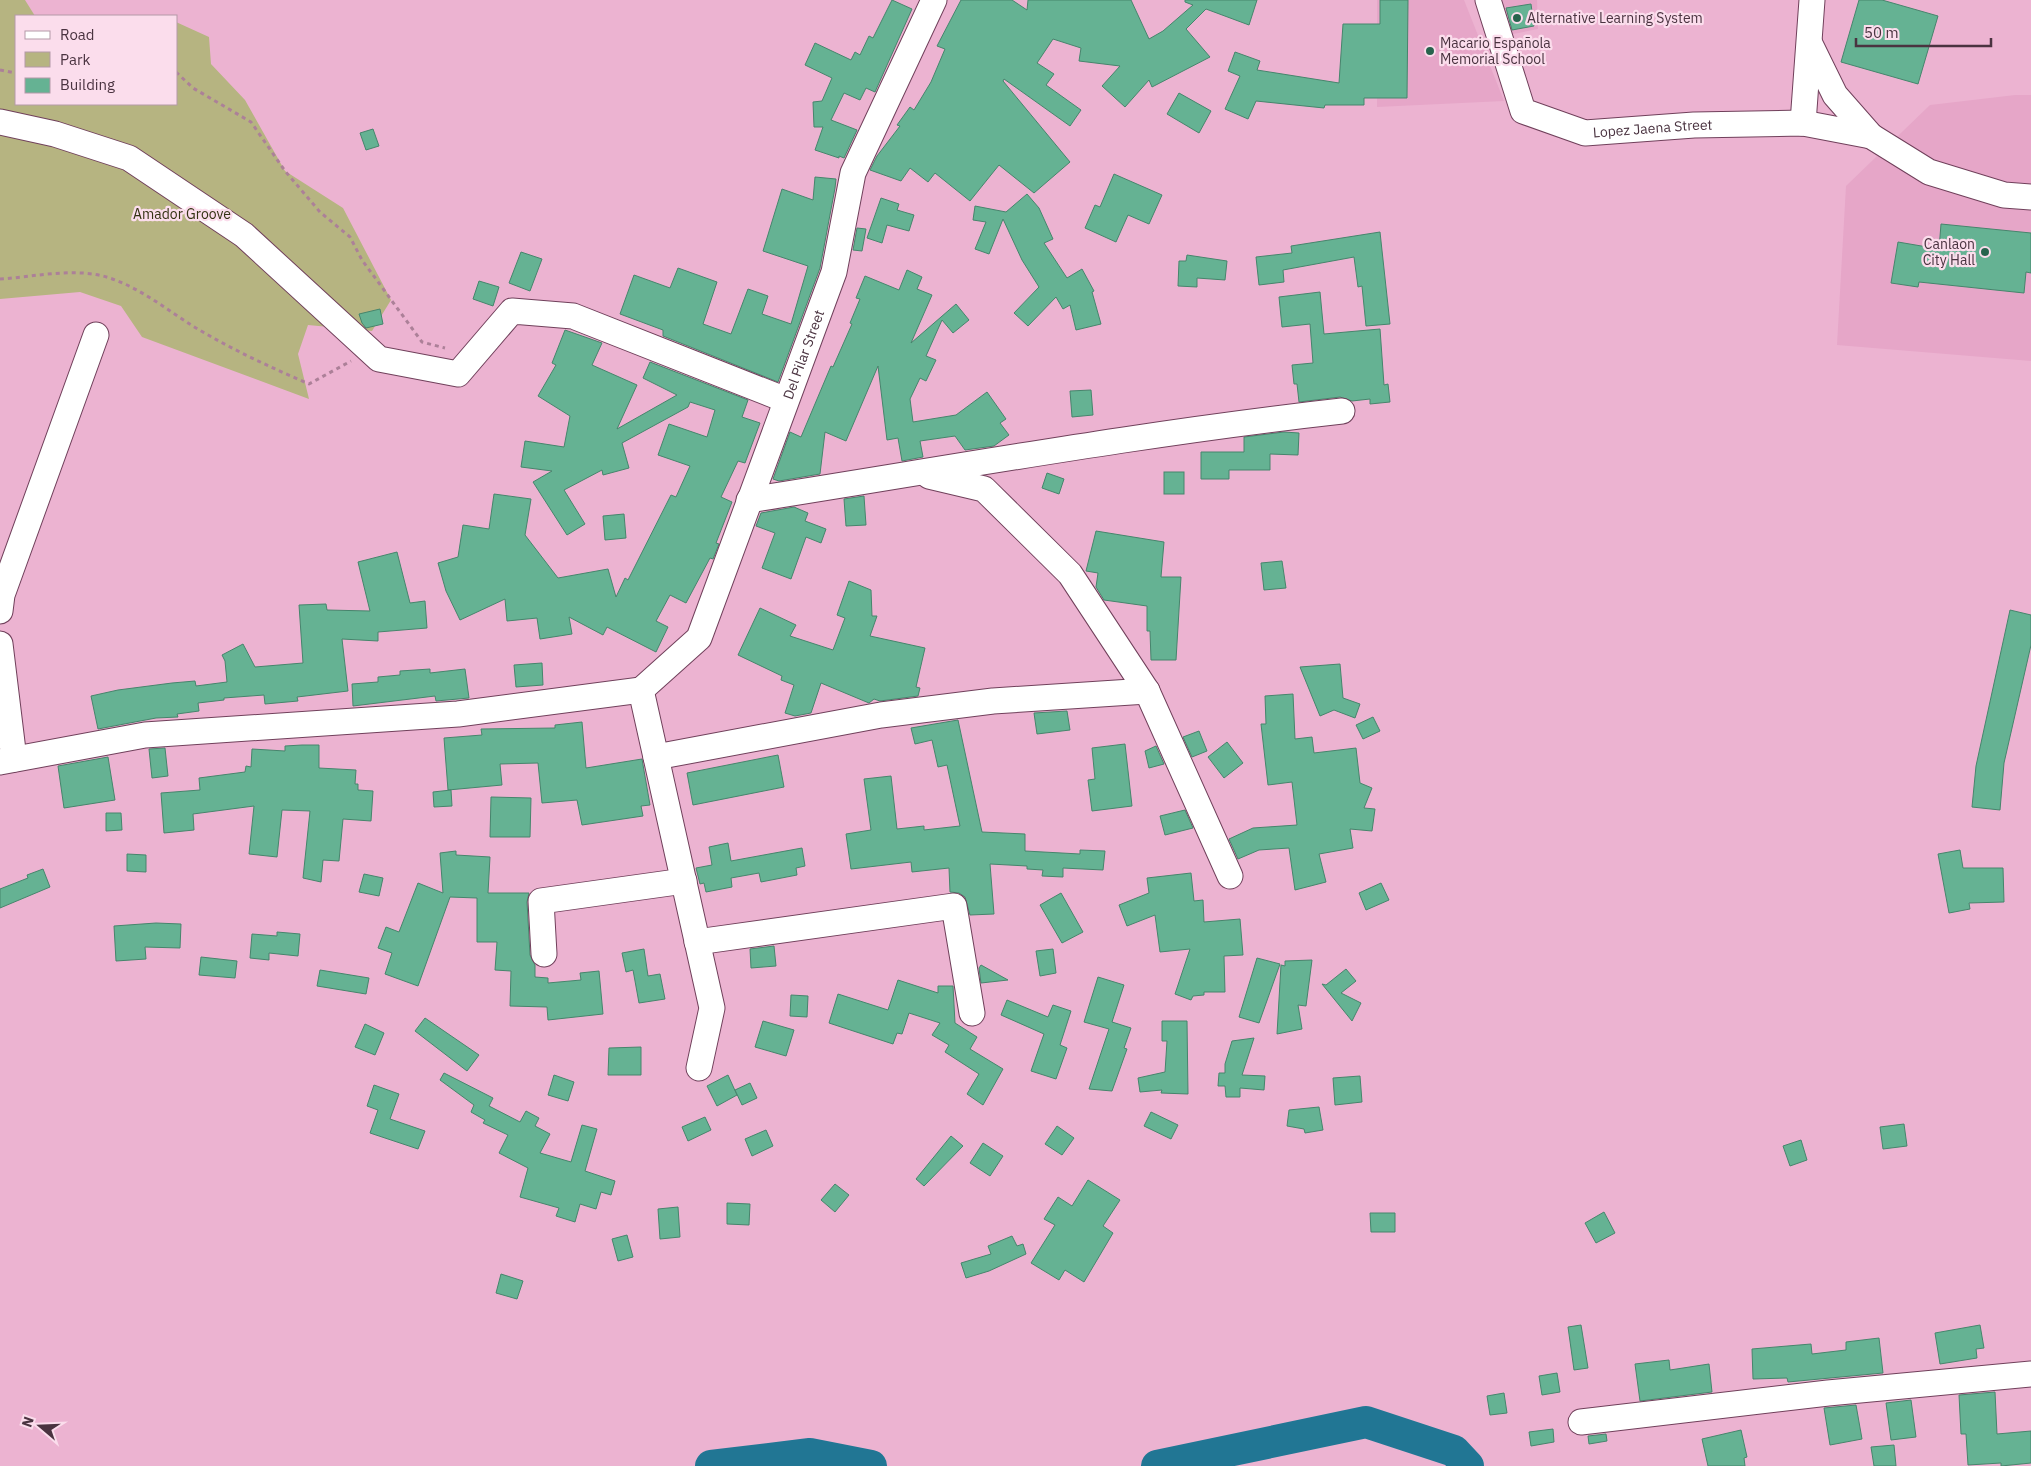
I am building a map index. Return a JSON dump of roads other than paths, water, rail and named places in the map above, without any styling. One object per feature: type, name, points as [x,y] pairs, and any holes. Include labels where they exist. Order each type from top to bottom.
[{"type":"street","name":"Del Pilar Street","points":[[641,690],[699,638],[748,500],[834,272],[853,173],[934,0]]},
{"type":"street","name":"Lopez Jaena Street","points":[[1488,0],[1523,111],[1585,133],[1694,125],[1803,122],[1871,136]]},
{"type":"street","points":[[1803,122],[1812,0]]},
{"type":"street","name":"Lopez Jaena Street","points":[[1810,44],[1835,95],[1871,136],[1929,172],[2004,195],[2031,197]]},
{"type":"street","points":[[0,122],[55,134],[129,158],[244,236],[379,359],[458,374],[512,311],[574,316],[786,400]]},
{"type":"street","points":[[0,611],[6,586],[96,335]]},
{"type":"street","points":[[748,500],[1212,426],[1342,411]]},
{"type":"street","points":[[919,473],[984,488],[1070,574],[1147,691],[1230,876]]},
{"type":"street","points":[[0,644],[7,760],[145,735],[458,714],[641,690],[712,1008],[699,1068]]},
{"type":"street","points":[[656,757],[881,715],[993,701],[1147,691]]},
{"type":"street","points":[[544,954],[541,901],[684,881]]},
{"type":"street","points":[[697,942],[954,906],[972,1013]]},
{"type":"street","points":[[1581,1422],[1828,1393],[2031,1374]]},
{"type":"waterway","points":[[1157,1466],[1366,1422],[1454,1451],[1468,1466]]},
{"type":"waterway","points":[[711,1466],[810,1454],[871,1466]]},
{"type":"place","name":"Alternative Learning System","points":[[1517,18]]},
{"type":"place","name":"Macario Española Memorial School","points":[[1430,51]]},
{"type":"place","name":"Canlaon City Hall","points":[[1985,252]]},
{"type":"park label","name":"Amador Groove","points":[[182,214]]}]
